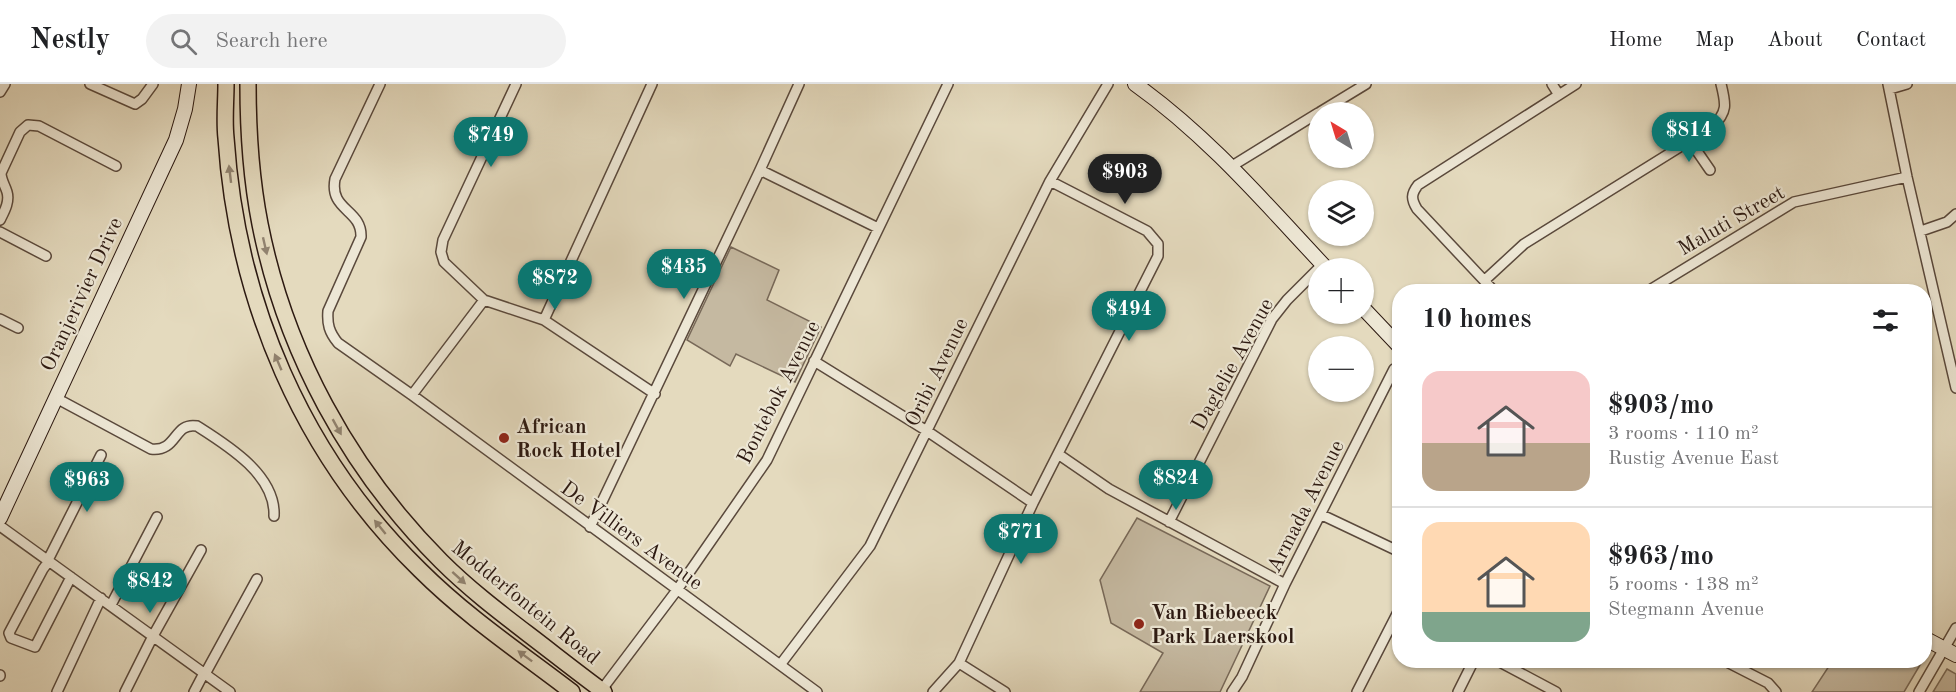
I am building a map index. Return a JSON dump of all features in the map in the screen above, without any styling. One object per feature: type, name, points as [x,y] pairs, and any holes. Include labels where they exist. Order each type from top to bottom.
[{"type":"main road","name":"Modderfontein Road","points":[[226,84],[228,160],[235,215],[248,277],[269,341],[295,401],[319,446],[386,535],[420,571],[461,607],[572,692]]},
{"type":"main road","name":"Modderfontein Road","points":[[248,84],[248,125],[252,173],[269,264],[290,329],[316,389],[340,434],[371,479],[440,560],[481,597],[601,691]]},
{"type":"street","points":[[0,92],[6,84]]},
{"type":"street","points":[[90,84],[135,104],[142,99],[153,84]]},
{"type":"street","name":"Oranjerivier Drive","points":[[0,518],[176,140],[189,84]]},
{"type":"street","name":"De Villiers Avenue","points":[[380,84],[335,179],[333,190],[336,198],[358,222],[361,237],[328,310],[327,322],[331,334],[338,343],[817,692]]},
{"type":"street","points":[[516,84],[443,240],[441,252],[444,262],[484,300],[544,320],[655,394]]},
{"type":"street","points":[[544,320],[652,84]]},
{"type":"street","points":[[590,526],[655,394],[799,84]]},
{"type":"street","name":"Bontebok Avenue","points":[[601,691],[677,590],[767,460],[947,84]]},
{"type":"street","name":"Oribi Avenue","points":[[780,665],[870,546],[1050,181],[1108,84]]},
{"type":"street","points":[[1135,84],[1173,112],[1232,166],[1316,258]]},
{"type":"street","points":[[1337,102],[1366,84]]},
{"type":"street","points":[[1552,84],[1559,95]]},
{"type":"street","points":[[1488,284],[1417,209],[1413,202],[1413,191],[1418,185],[1576,84]]},
{"type":"street","points":[[1485,280],[1524,244],[1712,127],[1723,116],[1725,100],[1721,84]]},
{"type":"street","points":[[1907,84],[1889,87],[1907,177],[1953,359],[1956,388]]},
{"type":"street","points":[[1232,166],[1308,120]]},
{"type":"street","points":[[0,220],[8,202],[8,193],[1,179],[1,173],[20,132],[28,125],[39,126],[116,166]]},
{"type":"street","points":[[1690,141],[1710,170]]},
{"type":"street","points":[[760,170],[878,228]]},
{"type":"street","name":"Maluti Street","points":[[1659,284],[1794,202],[1907,177]]},
{"type":"street","points":[[933,692],[959,663],[1033,503],[1158,256],[1156,240],[1147,231],[1050,181]]},
{"type":"street","points":[[1921,231],[1947,222],[1956,214]]},
{"type":"street","points":[[0,232],[46,256]]},
{"type":"street","name":"Daglelie Avenue","points":[[1169,522],[1272,319],[1287,300],[1308,281]]},
{"type":"street","points":[[412,395],[484,300]]},
{"type":"street","points":[[0,319],[18,328]]},
{"type":"street","points":[[1374,320],[1392,339]]},
{"type":"street","points":[[814,361],[927,431],[1033,503]]},
{"type":"street","name":"Armada Avenue","points":[[1233,692],[1392,373]]},
{"type":"street","points":[[56,398],[151,449],[159,450],[167,447],[182,428],[189,425],[197,426],[245,460],[255,470],[272,500],[274,516]]},
{"type":"street","points":[[1058,454],[1109,489],[1286,584]]},
{"type":"street","points":[[71,577],[35,647],[11,638],[9,633],[101,455]]},
{"type":"street","points":[[1322,515],[1392,548]]},
{"type":"street","points":[[111,605],[158,517]]},
{"type":"street","points":[[0,526],[230,692]]},
{"type":"street","points":[[125,692],[201,550]]},
{"type":"street","points":[[194,692],[257,579]]},
{"type":"street","points":[[57,692],[101,598]]},
{"type":"street","points":[[1358,692],[1392,623]]},
{"type":"street","points":[[1919,692],[1950,651],[1956,628]]},
{"type":"street","points":[[1932,642],[1950,651]]},
{"type":"street","points":[[959,663],[1005,692]]},
{"type":"street","points":[[1458,692],[1470,668]]},
{"type":"street","points":[[1511,668],[1556,692]]},
{"type":"street","points":[[1739,668],[1768,683],[1776,692]]},
{"type":"street","points":[[201,692],[206,674]]},
{"type":"shaded area","points":[[731,247],[779,270],[767,300],[821,327],[795,382],[736,354],[730,366],[687,340]]},
{"type":"shaded area","points":[[1137,518],[1270,586],[1220,692],[1140,692],[1163,653],[1111,623],[1100,580]]},
{"type":"shaded area","points":[[1828,668],[1918,668],[1904,692],[1812,692]]},
{"type":"shaded area","points":[[1947,669],[1956,674],[1956,692],[1933,692]]},
{"type":"place","name":"African Rock Hotel","points":[[504,438]]},
{"type":"place","name":"Van Riebeeck Park Laerskool","points":[[1139,624]]}]
